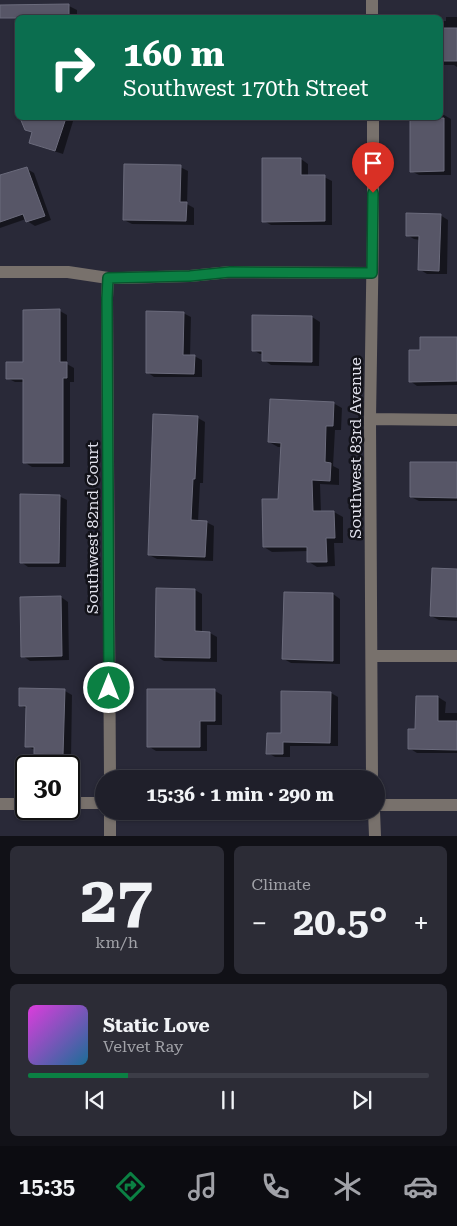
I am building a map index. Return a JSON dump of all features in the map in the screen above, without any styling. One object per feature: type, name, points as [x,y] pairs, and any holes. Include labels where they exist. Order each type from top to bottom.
[{"type":"street","points":[[372,0],[372,15]]},
{"type":"street","name":"Southwest 83rd Avenue","points":[[372,120],[370,419],[372,770]]},
{"type":"street","points":[[0,272],[68,272],[108,278],[190,276],[230,272],[372,273]]},
{"type":"street","name":"Southwest 82nd Court","points":[[108,278],[110,770]]},
{"type":"street","points":[[370,419],[457,420]]},
{"type":"street","points":[[372,656],[457,656]]},
{"type":"street","points":[[80,803],[95,803]]},
{"type":"street","points":[[0,804],[15,804]]},
{"type":"street","points":[[385,805],[457,805]]},
{"type":"street","points":[[110,820],[110,836]]},
{"type":"street","points":[[374,820],[375,836]]},
{"type":"building","points":[[69,4],[69,15],[15,15],[15,18],[0,18],[0,5]]},
{"type":"building","points":[[443,28],[457,28],[457,61],[443,61]]},
{"type":"building","points":[[444,118],[444,171],[410,172],[410,120],[443,120]]},
{"type":"building","points":[[21,120],[65,120],[55,151],[29,143],[32,132],[25,130]]},
{"type":"building","points":[[262,158],[301,158],[301,175],[325,175],[325,221],[262,222]]},
{"type":"building","points":[[124,164],[181,165],[180,202],[187,202],[186,221],[123,220]]},
{"type":"building","points":[[27,167],[45,216],[26,222],[23,214],[0,222],[0,175]]},
{"type":"building","points":[[406,213],[441,214],[439,271],[418,270],[419,236],[406,236]]},
{"type":"building","points":[[60,309],[60,362],[67,362],[67,378],[63,378],[63,463],[23,463],[23,379],[6,379],[6,362],[23,362],[23,310]]},
{"type":"building","points":[[146,311],[184,312],[183,355],[195,355],[194,374],[146,373]]},
{"type":"building","points":[[252,315],[312,316],[312,362],[262,361],[262,351],[252,351]]},
{"type":"building","points":[[420,337],[457,337],[457,381],[409,382],[409,350],[420,350]]},
{"type":"building","points":[[270,399],[334,402],[333,426],[326,426],[325,462],[331,463],[330,481],[312,480],[313,511],[334,511],[335,538],[326,538],[327,562],[307,562],[307,547],[263,547],[262,499],[278,499],[281,443],[268,442]]},
{"type":"building","points":[[153,414],[198,416],[191,520],[207,521],[205,557],[148,555]]},
{"type":"building","points":[[410,462],[457,462],[457,498],[410,497]]},
{"type":"building","points":[[20,494],[60,495],[59,563],[20,563]]},
{"type":"building","points":[[432,568],[457,569],[457,617],[430,616]]},
{"type":"building","points":[[156,588],[195,589],[195,631],[210,632],[210,658],[155,657]]},
{"type":"building","points":[[284,592],[333,593],[333,661],[282,659]]},
{"type":"building","points":[[61,596],[62,656],[21,657],[20,597]]},
{"type":"building","points":[[19,688],[65,689],[63,755],[34,754],[34,747],[25,747],[26,706],[19,706]]},
{"type":"building","points":[[147,689],[215,689],[215,721],[200,721],[200,747],[147,747]]},
{"type":"building","points":[[281,691],[331,692],[330,743],[283,742],[283,754],[266,754],[267,733],[281,733]]},
{"type":"building","points":[[416,696],[438,696],[438,721],[457,721],[457,750],[408,749],[408,729],[415,729]]},
{"type":"route","points":[[109,688],[108,278],[190,276],[230,272],[372,273],[373,193]]}]
